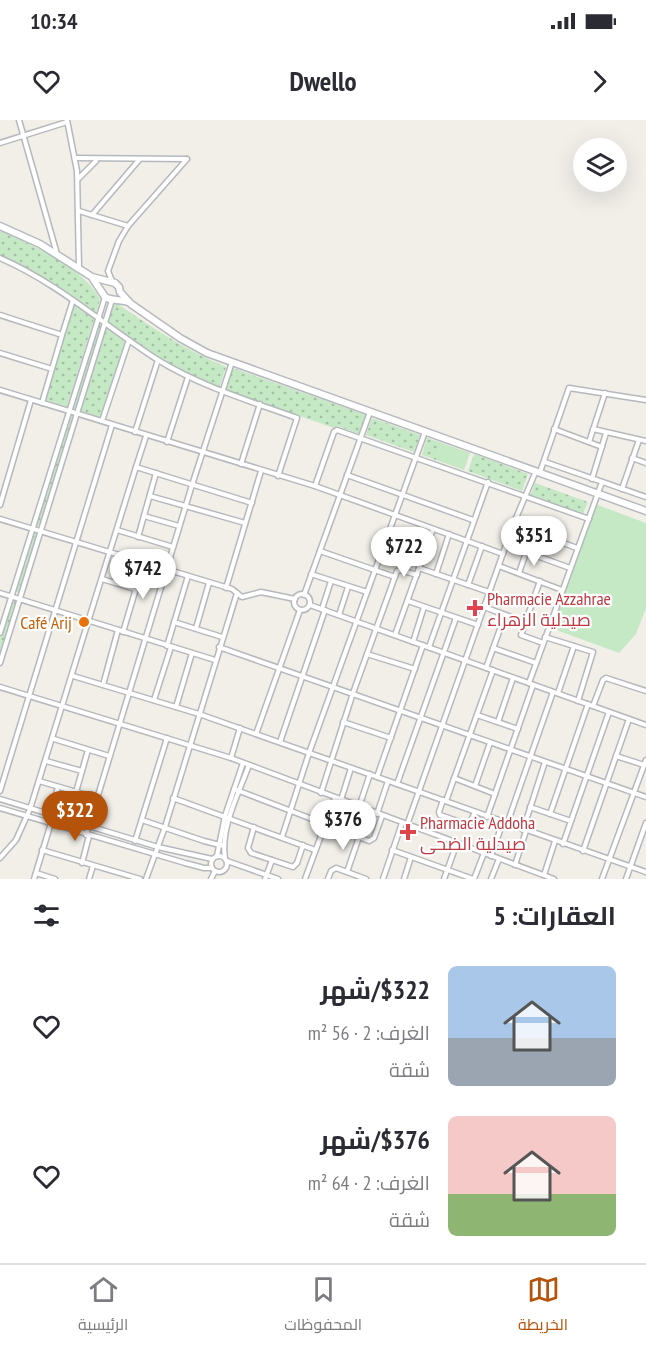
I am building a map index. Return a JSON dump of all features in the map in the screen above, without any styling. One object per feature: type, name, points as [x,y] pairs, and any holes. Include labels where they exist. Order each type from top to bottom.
[{"type":"main road","points":[[0,226],[33,240],[57,254],[92,277],[111,296]]},
{"type":"main road","points":[[92,277],[119,286],[111,296]]},
{"type":"main road","points":[[110,282],[102,287],[111,296],[131,304],[180,338],[207,353],[646,511]]},
{"type":"street","points":[[19,120],[57,254]]},
{"type":"street","points":[[0,143],[67,121],[78,179],[79,269]]},
{"type":"street","points":[[75,158],[187,159],[128,226],[108,271],[110,282]]},
{"type":"street","points":[[78,179],[98,159]]},
{"type":"street","points":[[92,215],[139,159]]},
{"type":"street","points":[[79,211],[128,226]]},
{"type":"street","points":[[0,258],[73,300],[158,360],[188,377],[297,418],[278,476]]},
{"type":"street","points":[[0,633],[97,317],[111,296]]},
{"type":"street","points":[[0,663],[111,296]]},
{"type":"street","points":[[42,403],[73,300]]},
{"type":"street","points":[[0,315],[62,335]]},
{"type":"street","points":[[102,421],[129,340]]},
{"type":"street","points":[[0,353],[52,369]]},
{"type":"street","points":[[135,432],[158,360]]},
{"type":"street","points":[[82,863],[88,826],[179,526],[232,362]]},
{"type":"street","points":[[167,442],[188,377]]},
{"type":"street","points":[[383,879],[392,850],[418,792],[513,525],[538,471],[545,462],[569,388],[646,400]]},
{"type":"street","points":[[0,390],[315,486],[503,554]]},
{"type":"street","points":[[589,442],[605,393]]},
{"type":"street","points":[[0,504],[31,400]]},
{"type":"street","points":[[241,464],[260,405]]},
{"type":"street","points":[[304,595],[371,411]]},
{"type":"street","points":[[0,791],[112,425]]},
{"type":"street","points":[[554,429],[602,447]]},
{"type":"street","points":[[593,429],[646,441]]},
{"type":"street","points":[[315,486],[335,431],[488,482],[589,519]]},
{"type":"street","points":[[282,837],[309,753],[426,431]]},
{"type":"street","points":[[592,479],[606,433]]},
{"type":"street","points":[[0,858],[16,840],[30,809],[54,739],[146,436]]},
{"type":"street","points":[[622,489],[639,440]]},
{"type":"street","points":[[632,458],[646,463]]},
{"type":"street","points":[[545,462],[646,497]]},
{"type":"street","points":[[136,467],[252,503]]},
{"type":"street","points":[[226,588],[261,471]]},
{"type":"street","points":[[138,537],[156,473]]},
{"type":"street","points":[[347,475],[473,520]]},
{"type":"street","points":[[429,647],[488,482]]},
{"type":"street","points":[[488,817],[518,729],[536,663],[602,482]]},
{"type":"street","points":[[150,495],[246,523]]},
{"type":"street","points":[[144,516],[179,526]]},
{"type":"street","points":[[0,519],[226,588],[245,597],[264,592],[295,599]]},
{"type":"street","points":[[513,525],[577,548]]},
{"type":"street","points":[[395,635],[433,529]]},
{"type":"street","points":[[117,530],[173,547]]},
{"type":"street","points":[[519,573],[533,532]]},
{"type":"street","points":[[436,574],[449,534]]},
{"type":"street","points":[[468,585],[482,546]]},
{"type":"street","points":[[320,551],[394,577]]},
{"type":"street","points":[[526,552],[570,568]]},
{"type":"street","points":[[103,685],[144,562]]},
{"type":"street","points":[[499,566],[562,590]]},
{"type":"street","points":[[419,568],[489,592]]},
{"type":"street","points":[[321,793],[343,722],[394,577],[399,569],[417,575]]},
{"type":"street","points":[[311,574],[367,592]]},
{"type":"street","points":[[154,700],[188,576]]},
{"type":"street","points":[[102,579],[136,589]]},
{"type":"street","points":[[280,742],[324,610],[331,581]]},
{"type":"street","points":[[540,581],[521,635],[543,643]]},
{"type":"street","points":[[195,628],[209,583]]},
{"type":"street","points":[[339,615],[348,587]]},
{"type":"street","points":[[0,593],[215,660]]},
{"type":"street","points":[[146,879],[165,827],[237,593]]},
{"type":"street","points":[[300,610],[294,605],[295,599],[299,595],[304,595]]},
{"type":"street","points":[[304,595],[309,600],[309,605]]},
{"type":"street","points":[[408,601],[478,625]]},
{"type":"street","points":[[309,605],[646,725]]},
{"type":"street","points":[[300,610],[304,610],[309,605]]},
{"type":"street","points":[[412,642],[424,607]]},
{"type":"street","points":[[484,607],[525,622]]},
{"type":"street","points":[[256,734],[300,610]]},
{"type":"street","points":[[486,668],[505,615]]},
{"type":"street","points":[[397,784],[456,618]]},
{"type":"street","points":[[174,622],[222,637]]},
{"type":"street","points":[[545,637],[592,651],[594,654],[578,701]]},
{"type":"street","points":[[377,777],[423,645]]},
{"type":"street","points":[[219,646],[646,797]]},
{"type":"street","points":[[491,856],[574,646]]},
{"type":"street","points":[[493,648],[536,663]]},
{"type":"street","points":[[176,707],[192,653]]},
{"type":"street","points":[[367,654],[415,669]]},
{"type":"street","points":[[475,812],[469,825],[440,815],[439,812],[454,778],[493,670]]},
{"type":"street","points":[[73,676],[240,728],[646,873]]},
{"type":"street","points":[[498,722],[513,678]]},
{"type":"street","points":[[550,814],[590,705],[603,680],[606,678],[646,691]]},
{"type":"street","points":[[0,687],[231,758],[554,879]]},
{"type":"street","points":[[563,844],[609,712]]},
{"type":"street","points":[[477,715],[518,729]]},
{"type":"street","points":[[583,851],[629,719]]},
{"type":"street","points":[[343,722],[391,738]]},
{"type":"street","points":[[231,758],[240,728]]},
{"type":"street","points":[[135,841],[167,738]]},
{"type":"street","points":[[54,739],[109,756]]},
{"type":"street","points":[[475,786],[490,742]]},
{"type":"street","points":[[68,820],[88,750]]},
{"type":"street","points":[[616,756],[644,765]]},
{"type":"street","points":[[602,879],[646,760]]},
{"type":"street","points":[[46,761],[82,771]]},
{"type":"street","points":[[515,865],[530,807],[545,762]]},
{"type":"street","points":[[212,860],[217,856],[225,816],[243,763]]},
{"type":"street","points":[[0,808],[87,835],[223,872],[226,869],[224,846],[230,818],[249,765]]},
{"type":"street","points":[[341,800],[351,768]]},
{"type":"street","points":[[359,807],[370,774]]},
{"type":"street","points":[[641,774],[646,776]]},
{"type":"street","points":[[454,778],[495,794]]},
{"type":"street","points":[[39,781],[97,798]]},
{"type":"street","points":[[234,789],[358,837],[373,840],[388,781]]},
{"type":"street","points":[[51,815],[58,787]]},
{"type":"street","points":[[173,798],[315,850]]},
{"type":"street","points":[[305,879],[335,798]]},
{"type":"street","points":[[0,799],[135,841],[212,860]]},
{"type":"street","points":[[530,807],[571,821]]},
{"type":"street","points":[[142,820],[224,846]]},
{"type":"street","points":[[626,879],[646,823]]},
{"type":"street","points":[[34,879],[51,824]]},
{"type":"street","points":[[255,827],[248,850],[290,867],[294,867],[303,845]]},
{"type":"street","points":[[347,872],[358,837]]},
{"type":"street","points":[[541,876],[555,842]]},
{"type":"street","points":[[444,879],[457,843]]},
{"type":"street","points":[[42,850],[140,879]]},
{"type":"street","points":[[392,850],[474,879],[484,853]]},
{"type":"street","points":[[217,856],[266,877],[278,879]]},
{"type":"street","points":[[404,879],[411,857]]},
{"type":"street","points":[[491,879],[498,859]]},
{"type":"street","points":[[211,879],[212,860]]},
{"type":"street","points":[[266,877],[272,860]]},
{"type":"street","points":[[89,879],[93,866]]},
{"type":"street","points":[[328,879],[334,868],[366,879]]},
{"type":"street","points":[[36,873],[55,879]]},
{"type":"green space","points":[[0,231],[56,258],[82,277],[100,299],[96,312],[44,278],[0,255]]},
{"type":"green space","points":[[115,302],[182,346],[226,367],[219,388],[162,358],[108,322]]},
{"type":"green space","points":[[73,305],[94,319],[67,407],[44,400]]},
{"type":"green space","points":[[97,321],[101,324],[75,410],[71,409]]},
{"type":"green space","points":[[106,328],[125,342],[101,418],[80,412]]},
{"type":"green space","points":[[233,368],[366,415],[359,434],[338,426],[334,428],[225,390]]},
{"type":"green space","points":[[69,415],[73,417],[39,526],[35,525]]},
{"type":"green space","points":[[372,418],[420,435],[414,452],[366,435]]},
{"type":"green space","points":[[427,438],[442,443],[436,460],[422,455]]},
{"type":"green space","points":[[442,443],[470,453],[464,470],[436,460]]},
{"type":"green space","points":[[474,454],[528,474],[522,491],[468,471]]},
{"type":"green space","points":[[535,483],[588,502],[583,514],[531,495]]},
{"type":"green space","points":[[595,504],[646,523],[646,608],[636,634],[619,653],[551,628]]},
{"type":"green space","points":[[33,532],[37,533],[19,593],[15,591]]},
{"type":"green space","points":[[13,598],[17,600],[0,657],[0,639]]},
{"type":"place","name":"Pharmacie Azzahrae صيدلية الزهراء","points":[[475,608]]},
{"type":"place","name":"Café Arij","points":[[84,622]]},
{"type":"place","name":"Pharmacie Addoha صيدلية الضحى","points":[[408,832]]}]
